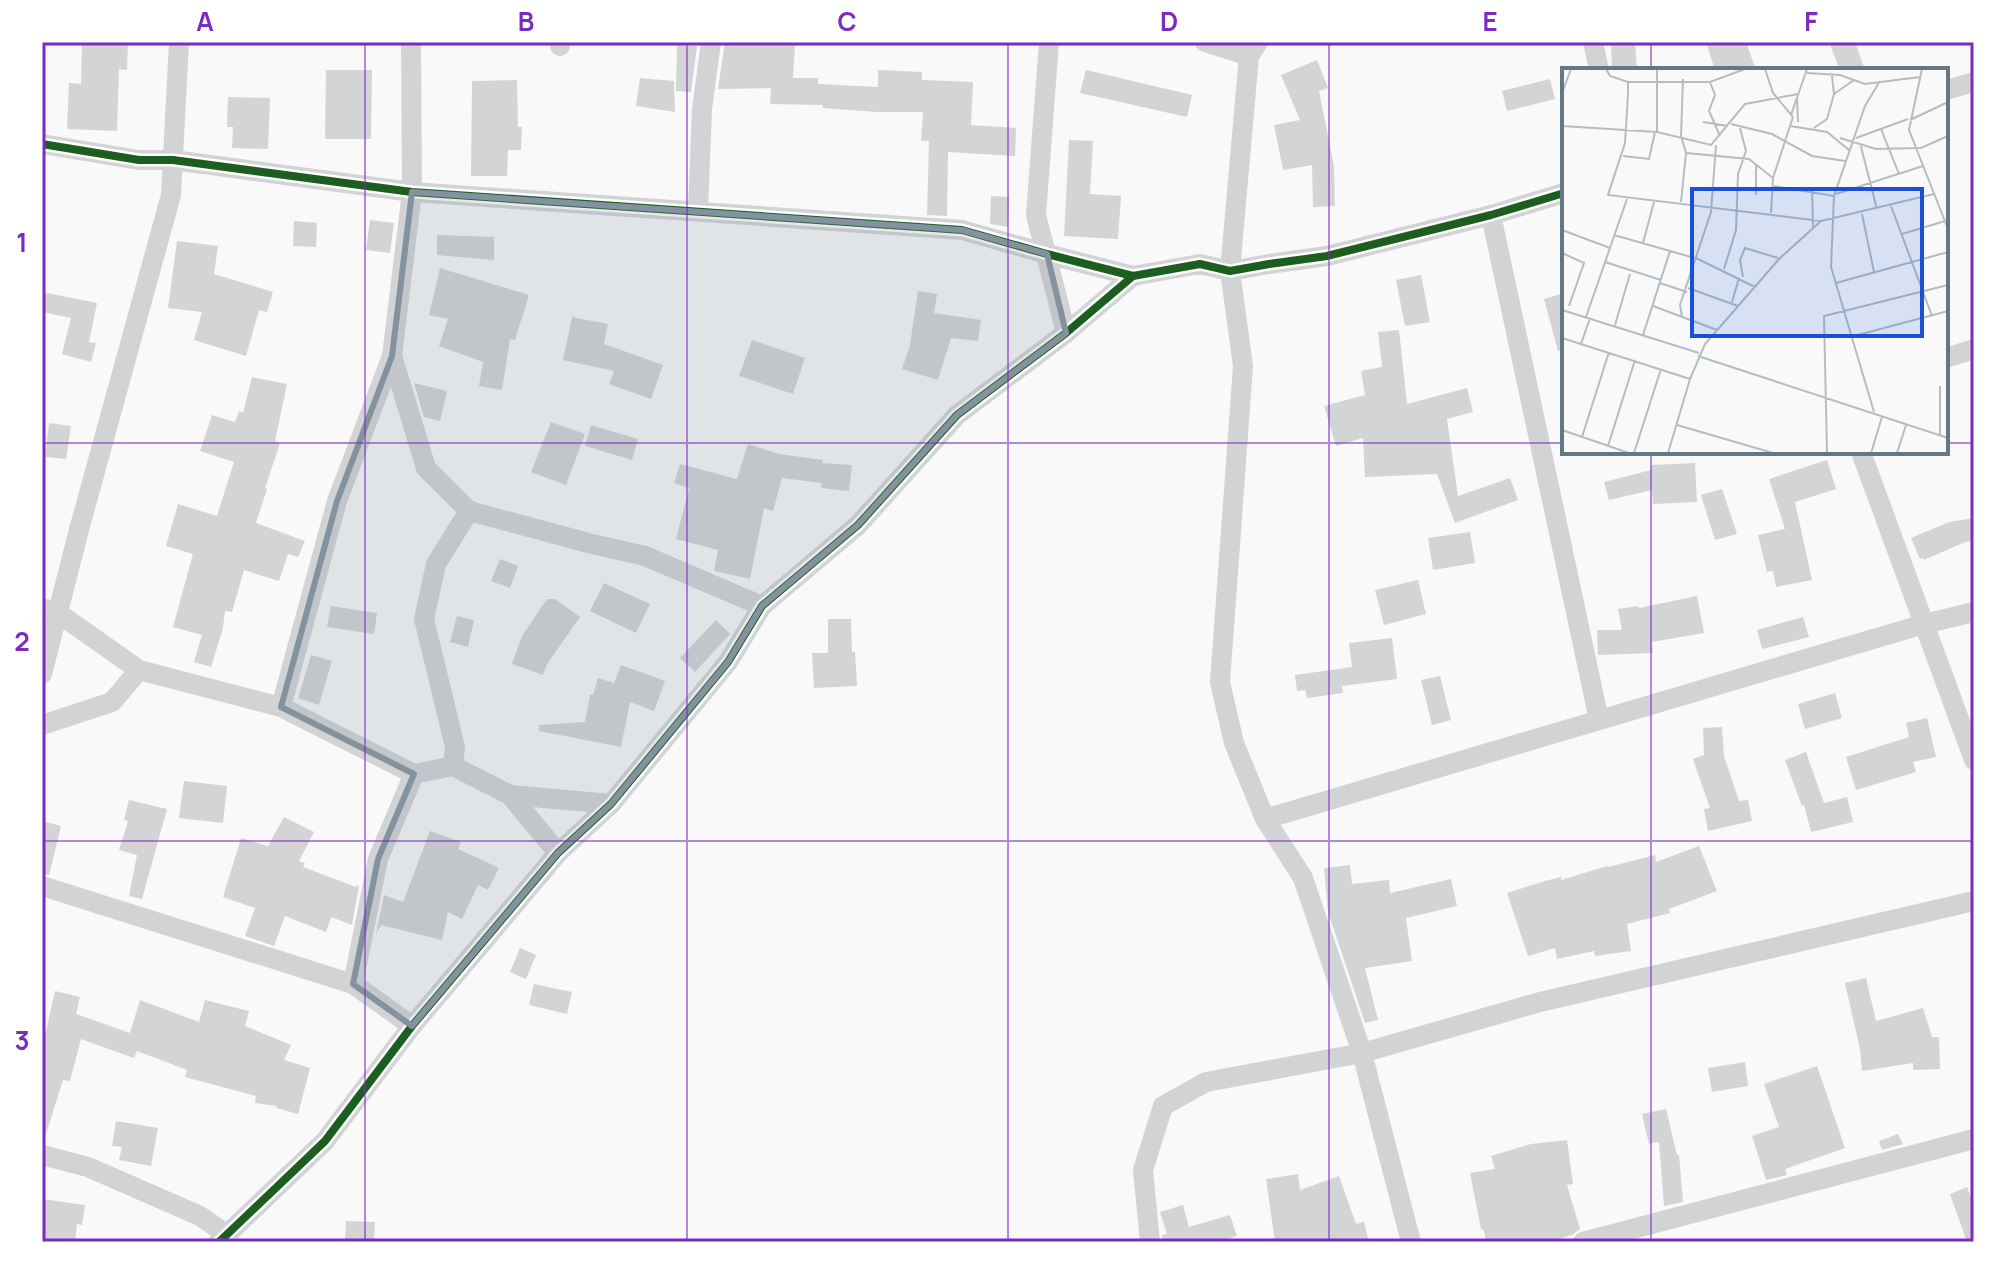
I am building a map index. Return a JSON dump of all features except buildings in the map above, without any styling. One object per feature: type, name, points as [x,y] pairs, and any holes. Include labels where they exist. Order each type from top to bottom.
[{"type":"street","points":[[42,674],[50,611],[84,511],[171,195],[179,42]]},
{"type":"street","points":[[281,707],[337,501],[392,356],[412,192],[411,42]]},
{"type":"street","points":[[698,211],[702,109],[711,42]]},
{"type":"street","points":[[1049,42],[1036,215],[1066,333]]},
{"type":"street","points":[[1205,42],[1254,49],[1230,271],[1243,366],[1220,682],[1234,743],[1265,819],[1303,878],[1362,1053],[1411,1242]]},
{"type":"street","points":[[1593,42],[1599,68]]},
{"type":"street","points":[[1948,89],[1974,82]]},
{"type":"street","points":[[42,144],[139,160],[173,160],[412,192],[962,230],[1133,276],[1200,264],[1230,271],[1327,256],[1491,215],[1562,194]]},
{"type":"street","points":[[1491,215],[1599,720]]},
{"type":"street","points":[[42,1155],[88,1167],[200,1216],[223,1238],[325,1141],[412,1026],[558,853],[611,804],[728,662],[762,606],[858,525],[957,415],[1066,333],[1133,276]]},
{"type":"street","points":[[1948,357],[1974,349]]},
{"type":"street","points":[[392,356],[426,468],[469,511],[645,556],[762,606]]},
{"type":"street","points":[[1862,454],[1974,760]]},
{"type":"street","points":[[453,766],[455,747],[424,619],[436,564],[469,511]]},
{"type":"street","points":[[50,611],[139,670],[281,707],[414,774],[453,766],[510,795],[611,804]]},
{"type":"street","points":[[1265,819],[1924,624],[1974,612]]},
{"type":"street","points":[[42,725],[112,702],[139,670]]},
{"type":"street","points":[[353,984],[378,859],[414,774]]},
{"type":"street","points":[[510,795],[558,853]]},
{"type":"street","points":[[42,886],[353,984],[412,1026]]},
{"type":"street","points":[[1150,1242],[1143,1170],[1163,1106],[1206,1082],[1362,1053],[1540,1002],[1974,901]]},
{"type":"street","points":[[1583,1242],[1974,1139]]},
{"type":"highlighted area","points":[[412,192],[962,230],[1047,254],[1066,333],[957,415],[858,525],[762,606],[728,662],[611,804],[558,853],[412,1026],[353,984],[378,859],[414,774],[281,707],[337,501],[392,356]]},
{"type":"cycle path","points":[[42,144],[139,160],[173,160],[412,192],[962,230],[1133,276],[1200,264],[1230,271],[1327,256],[1491,215],[1562,194]]},
{"type":"cycle path","points":[[219,1242],[325,1141],[412,1026],[558,853],[611,804],[728,662],[762,606],[858,525],[957,415],[1066,333],[1133,276]]}]
